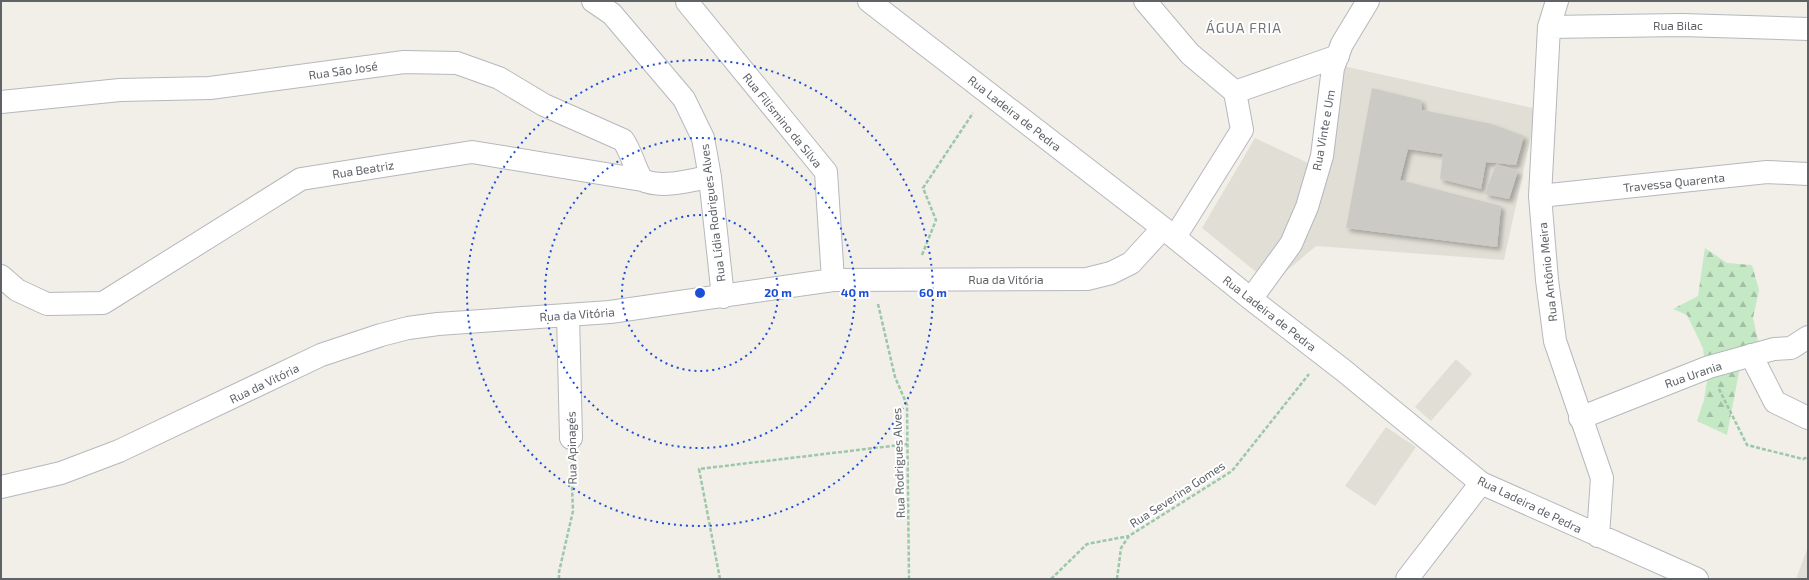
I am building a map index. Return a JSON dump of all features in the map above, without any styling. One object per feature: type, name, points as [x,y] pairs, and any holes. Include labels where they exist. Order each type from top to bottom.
[{"type":"street","name":"Rua Lídia Rodrigues Alves","points":[[594,1],[612,14],[684,99],[703,138],[710,177],[722,297]]},
{"type":"street","name":"Rua Ladeira de Pedra","points":[[869,1],[1169,232],[1251,300],[1324,355],[1480,483],[1696,579]]},
{"type":"street","points":[[1145,1],[1190,54],[1235,92],[1338,56]]},
{"type":"street","name":"Rua Vinte e Um","points":[[1251,300],[1292,244],[1307,207],[1322,156],[1333,68],[1342,44],[1368,1]]},
{"type":"street","name":"Rua Antônio Meira","points":[[1557,1],[1549,27],[1540,196],[1547,280],[1555,341],[1580,418],[1592,446],[1602,478],[1598,536]]},
{"type":"street","name":"Rua Filismino da Silva","points":[[687,2],[826,172],[833,280]]},
{"type":"street","name":"Rua Bilac","points":[[1549,27],[1682,25],[1808,29]]},
{"type":"street","name":"Rua São José","points":[[1,102],[120,90],[210,88],[404,62],[457,63],[499,78],[544,105],[623,140],[630,150],[637,172],[642,180]]},
{"type":"street","name":"Rua da Vitória","points":[[1,487],[61,473],[119,452],[321,355],[381,335],[408,328],[438,324],[610,312],[833,280],[1086,279],[1111,272],[1131,263],[1169,232],[1242,130],[1235,92]]},
{"type":"street","name":"Rua Beatriz","points":[[3,281],[17,290],[47,304],[103,304],[301,179],[472,152],[642,180],[650,183],[664,184],[710,177]]},
{"type":"street","name":"Travessa Quarenta","points":[[1540,196],[1767,172],[1808,174]]},
{"type":"street","name":"Rua Apinagés","points":[[568,315],[571,438]]},
{"type":"street","name":"Rua Urania","points":[[1580,418],[1708,367],[1774,349],[1791,348],[1808,337]]},
{"type":"street","points":[[1751,355],[1776,402],[1808,418]]},
{"type":"street","points":[[1407,579],[1480,483]]},
{"type":"path","points":[[912,280],[936,220],[923,188],[987,91]]},
{"type":"path","name":"Rua Rodrigues Alves","points":[[872,280],[895,377],[908,405],[909,579]]},
{"type":"path","name":"Rua Severina Gomes","points":[[1117,579],[1121,548],[1129,536],[1232,471],[1324,355]]},
{"type":"path","points":[[1708,367],[1747,446],[1803,459],[1808,457]]},
{"type":"path","name":"Rua Apinagés","points":[[559,579],[559,572],[573,511],[571,438]]},
{"type":"path","points":[[720,579],[699,469],[908,444]]},
{"type":"path","points":[[1051,579],[1087,544],[1129,536]]},
{"type":"shaded area","points":[[1343,66],[1537,109],[1504,260],[1316,246],[1271,284],[1202,228],[1255,138],[1323,170]]},
{"type":"shaded area","points":[[1456,359],[1472,374],[1431,421],[1415,407]]},
{"type":"shaded area","points":[[1386,427],[1416,447],[1375,506],[1345,486]]},
{"type":"shaded area","points":[[1808,547],[1808,579],[1796,579]]},
{"type":"green space","points":[[1705,248],[1727,263],[1752,265],[1759,290],[1753,318],[1758,341],[1744,346],[1727,435],[1697,421],[1704,400],[1707,381],[1703,348],[1687,315],[1673,309],[1698,296]]},
{"type":"building","points":[[1372,88],[1421,100],[1422,110],[1492,124],[1524,136],[1516,165],[1486,162],[1481,189],[1440,179],[1443,154],[1408,149],[1400,180],[1501,206],[1497,247],[1346,228]]},
{"type":"building","points":[[1496,164],[1518,171],[1509,199],[1485,194]]},
{"type":"district","name":"ÁGUA FRIA","points":[[1244,27]]}]
